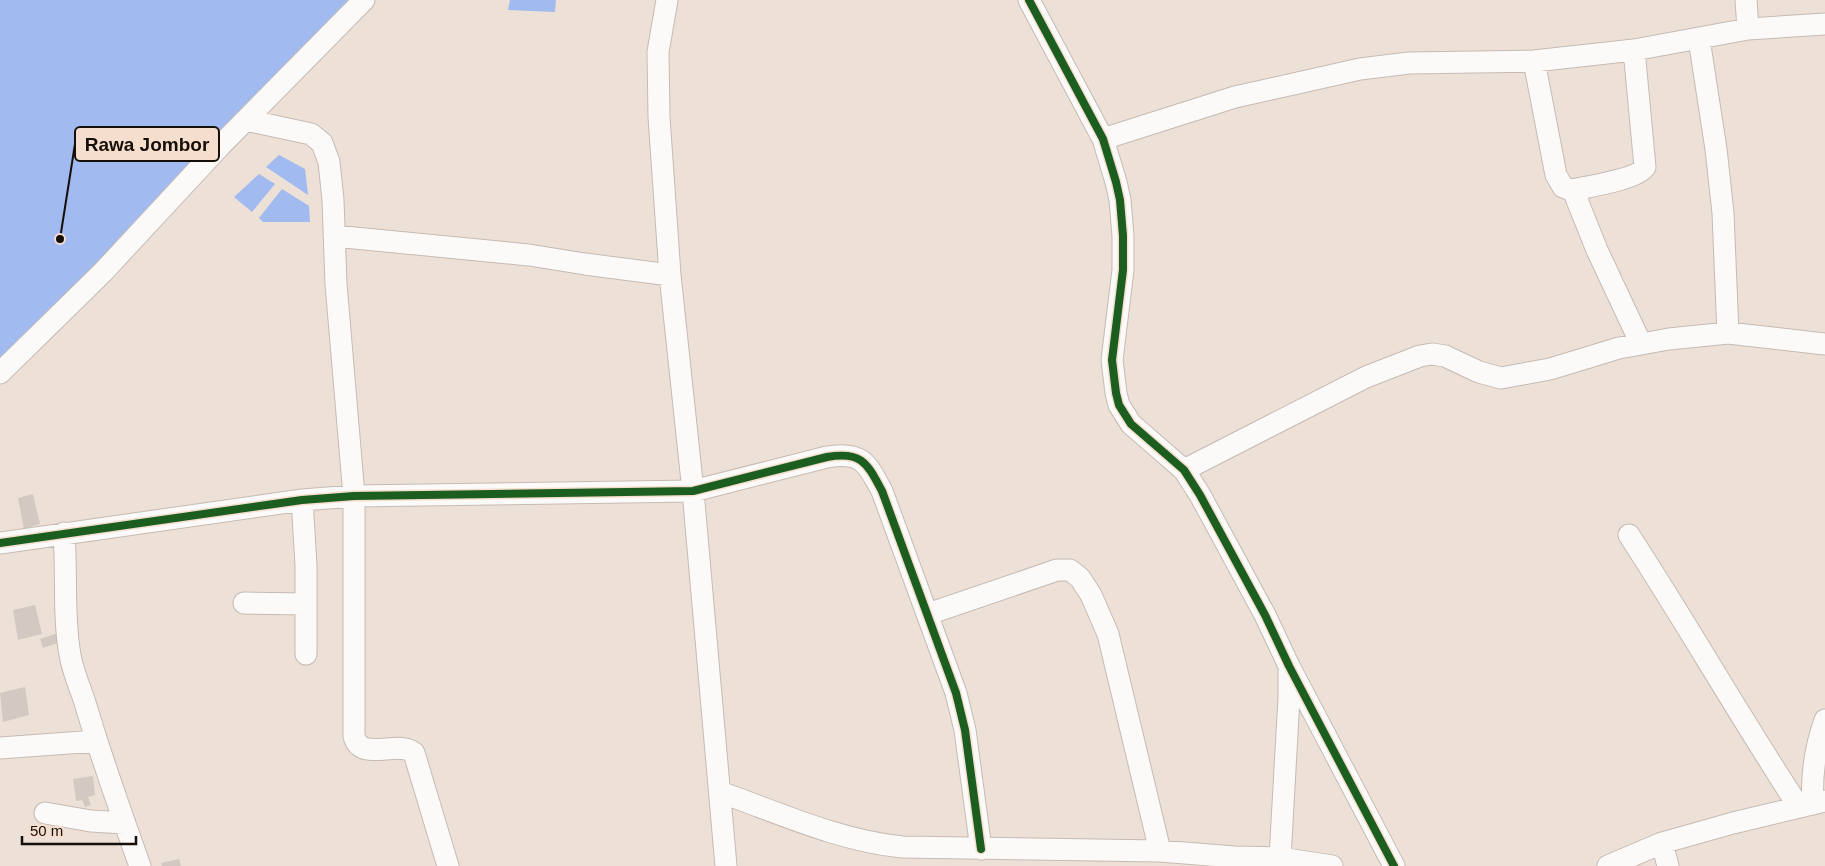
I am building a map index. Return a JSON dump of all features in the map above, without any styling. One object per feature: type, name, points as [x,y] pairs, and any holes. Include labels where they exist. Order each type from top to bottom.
[{"type":"street","points":[[0,373],[96,279],[246,120],[364,0]]},
{"type":"street","points":[[667,0],[658,52],[658,117],[670,275],[693,491],[726,866]]},
{"type":"street","points":[[1029,0],[1103,139],[1116,182],[1120,200],[1123,236],[1123,270],[1112,360],[1116,393],[1124,414],[1131,424],[1184,470],[1200,495],[1265,615],[1289,666],[1394,866]]},
{"type":"street","points":[[1746,0],[1748,29]]},
{"type":"street","points":[[1103,139],[1235,97],[1360,69],[1409,63],[1534,61],[1634,50],[1748,29],[1825,24]]},
{"type":"street","points":[[1699,39],[1716,148],[1723,214],[1728,333]]},
{"type":"street","points":[[1534,61],[1556,174],[1563,187],[1573,190],[1631,176],[1644,170],[1645,154],[1634,50]]},
{"type":"street","points":[[246,120],[307,132],[315,136],[322,143],[328,154],[337,303],[354,496],[354,739],[358,745],[366,749],[409,749],[414,753],[448,866]]},
{"type":"street","points":[[1573,190],[1597,250],[1642,344]]},
{"type":"street","points":[[334,236],[529,255],[670,275]]},
{"type":"street","points":[[1184,470],[1366,377],[1410,359],[1432,354],[1446,356],[1479,372],[1501,378],[1550,369],[1620,348],[1670,339],[1728,333],[1825,344]]},
{"type":"street","points":[[0,543],[302,500],[354,496],[693,491],[827,457],[845,454],[857,457],[874,476],[882,491],[954,686],[965,730],[981,849]]},
{"type":"street","points":[[302,500],[306,565],[306,654]]},
{"type":"street","points":[[64,533],[70,657],[96,741],[111,779],[140,866]]},
{"type":"street","points":[[1629,534],[1680,614],[1723,688],[1812,804]]},
{"type":"street","points":[[928,614],[1056,570],[1070,570],[1080,578],[1091,595],[1108,634],[1160,850]]},
{"type":"street","points":[[244,603],[306,604]]},
{"type":"street","points":[[1280,858],[1289,666]]},
{"type":"street","points":[[1812,804],[1813,766],[1816,747],[1825,720]]},
{"type":"street","points":[[0,748],[96,741]]},
{"type":"street","points":[[720,792],[847,837],[865,842],[902,847],[1160,850],[1234,861],[1280,858],[1332,866]]},
{"type":"street","points":[[1608,866],[1662,843],[1812,804]]},
{"type":"street","points":[[45,813],[91,821],[125,823]]},
{"type":"street","points":[[1662,843],[1668,866]]},
{"type":"water","points":[[0,0],[352,0],[0,362]]},
{"type":"water","points":[[510,0],[556,0],[555,12],[508,10]]},
{"type":"water","points":[[279,155],[305,169],[308,195],[266,167]]},
{"type":"water","points":[[259,174],[275,184],[252,212],[234,197]]},
{"type":"water","points":[[282,189],[309,206],[310,222],[263,222],[259,218]]},
{"type":"building","points":[[33,494],[40,524],[24,529],[18,498]]},
{"type":"building","points":[[35,605],[42,634],[18,640],[13,610]]},
{"type":"building","points":[[58,633],[61,642],[43,648],[40,639]]},
{"type":"building","points":[[25,687],[29,715],[3,722],[0,693]]},
{"type":"building","points":[[93,776],[95,795],[88,797],[91,805],[85,807],[82,800],[76,801],[73,779]]},
{"type":"building","points":[[179,859],[181,866],[162,866],[161,863]]},
{"type":"cycle path","points":[[1029,0],[1103,139],[1116,182],[1120,200],[1123,236],[1123,270],[1112,360],[1119,405],[1131,424],[1184,470],[1200,495],[1265,615],[1289,666],[1394,866]]},
{"type":"cycle path","points":[[0,543],[302,500],[354,496],[693,491],[827,457],[848,456],[856,458],[867,466],[882,491],[956,693],[965,730],[981,849]]},
{"type":"place","name":"Rawa Jombor","points":[[60,239]]}]
